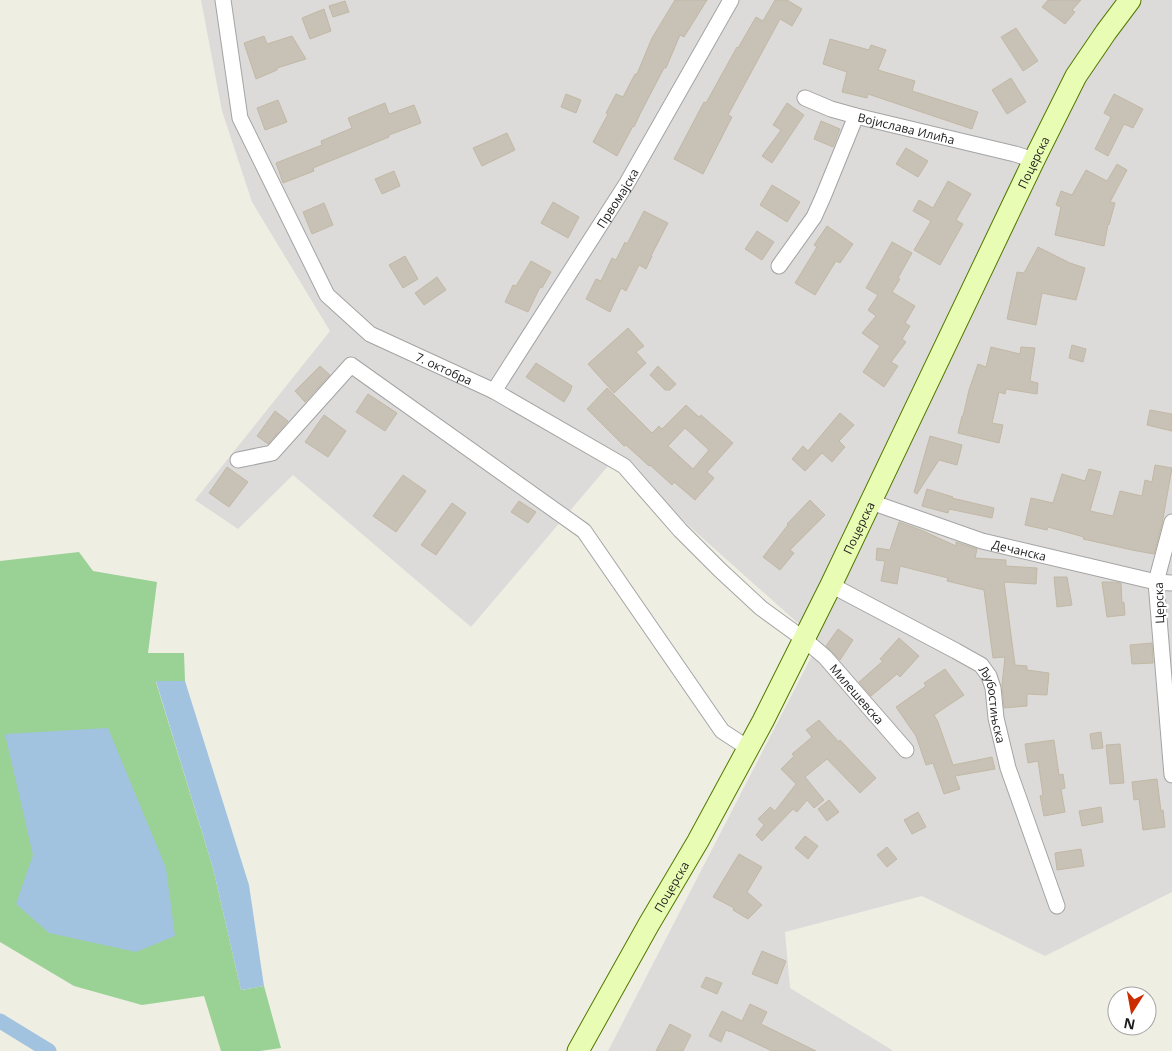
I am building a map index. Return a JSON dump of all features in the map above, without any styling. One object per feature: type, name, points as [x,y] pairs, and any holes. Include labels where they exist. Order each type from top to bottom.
[{"type":"main road","name":"Поцерска","points":[[578,1051],[649,924],[694,849],[805,640],[1076,76],[1130,0]]},
{"type":"street","name":"7. октобра","points":[[223,0],[240,118],[327,295],[370,334],[494,391],[624,466],[680,530],[720,570],[761,608],[805,640]]},
{"type":"street","name":"Првомајска","points":[[494,391],[627,183],[731,0]]},
{"type":"street","points":[[805,98],[831,109],[856,116]]},
{"type":"street","name":"Војислава Илића","points":[[779,266],[814,217],[856,116],[1034,160]]},
{"type":"street","points":[[238,460],[272,453],[351,365],[584,531],[722,731],[748,748]]},
{"type":"street","name":"Дечанска","points":[[871,502],[982,541],[1156,582],[1172,583]]},
{"type":"street","name":"Церска","points":[[1172,522],[1156,582],[1172,775]]},
{"type":"street","name":"Љубостињска","points":[[831,585],[965,655],[981,665],[990,676],[996,718],[1008,768],[1057,906]]},
{"type":"street","name":"Милешевска","points":[[805,640],[825,657],[906,750]]},
{"type":"shaded area","points":[[201,0],[1172,0],[1172,892],[1045,956],[922,896],[785,932],[790,988],[892,1051],[608,1051],[819,642],[614,459],[471,627],[293,475],[238,529],[195,500],[330,331],[252,202],[222,111]]},
{"type":"green space","points":[[79,552],[93,571],[157,582],[148,653],[184,653],[185,681],[156,682],[213,868],[241,990],[264,986],[281,1048],[260,1051],[221,1051],[204,996],[142,1005],[74,986],[0,942],[0,561]]},
{"type":"water","points":[[156,681],[185,681],[249,885],[264,986],[241,990],[213,868]]},
{"type":"water","points":[[108,728],[166,868],[175,936],[136,952],[49,933],[16,904],[33,855],[5,734]]},
{"type":"building","points":[[675,0],[707,0],[684,37],[680,35],[666,68],[664,68],[617,156],[593,142],[616,94],[623,97],[635,74],[637,74],[652,38]]},
{"type":"building","points":[[775,0],[787,0],[802,9],[792,26],[780,19],[728,115],[732,117],[703,174],[674,159],[704,102],[706,103],[756,17],[763,21]]},
{"type":"building","points":[[1048,0],[1081,0],[1072,10],[1075,12],[1065,24],[1042,7]]},
{"type":"building","points":[[345,1],[349,12],[333,17],[329,6]]},
{"type":"building","points":[[324,9],[331,31],[310,39],[302,18]]},
{"type":"building","points":[[1016,28],[1038,61],[1023,71],[1001,37]]},
{"type":"building","points":[[264,36],[267,44],[292,36],[306,59],[277,68],[277,70],[256,79],[244,43]]},
{"type":"building","points":[[830,39],[869,50],[871,45],[886,50],[878,70],[915,81],[912,91],[978,112],[972,129],[868,94],[867,98],[842,92],[847,72],[823,64]]},
{"type":"building","points":[[1011,78],[1026,102],[1007,114],[992,90]]},
{"type":"building","points":[[566,94],[581,100],[576,113],[561,107]]},
{"type":"building","points":[[1114,94],[1143,109],[1133,128],[1124,124],[1108,156],[1095,149],[1111,117],[1104,113]]},
{"type":"building","points":[[278,100],[287,122],[265,130],[257,108]]},
{"type":"building","points":[[385,103],[389,114],[414,105],[421,123],[313,168],[314,171],[283,183],[276,163],[322,145],[321,141],[352,128],[348,118]]},
{"type":"building","points":[[787,103],[804,115],[772,163],[762,156],[781,130],[773,125]]},
{"type":"building","points":[[821,121],[840,129],[833,147],[814,139]]},
{"type":"building","points":[[507,133],[515,150],[482,166],[473,148]]},
{"type":"building","points":[[906,148],[928,161],[918,177],[896,164]]},
{"type":"building","points":[[1117,164],[1127,170],[1110,202],[1115,203],[1108,224],[1104,246],[1055,235],[1061,207],[1056,205],[1061,191],[1072,195],[1086,170],[1107,181]]},
{"type":"building","points":[[394,171],[400,186],[382,194],[375,179]]},
{"type":"building","points":[[948,181],[971,194],[956,220],[963,224],[940,265],[914,250],[931,221],[913,211],[919,200],[933,208]]},
{"type":"building","points":[[772,185],[800,202],[787,222],[760,205]]},
{"type":"building","points":[[553,202],[579,217],[568,238],[541,223]]},
{"type":"building","points":[[324,203],[333,225],[312,234],[303,212]]},
{"type":"building","points":[[644,211],[668,223],[646,269],[639,265],[626,291],[621,288],[610,312],[586,299],[596,279],[601,281],[612,258],[616,260],[625,242],[627,244]]},
{"type":"building","points":[[827,226],[853,244],[840,263],[836,261],[815,295],[795,283],[817,247],[814,245]]},
{"type":"building","points":[[757,231],[774,242],[762,260],[745,249]]},
{"type":"building","points":[[892,242],[912,253],[892,292],[915,306],[905,323],[910,326],[902,339],[906,342],[891,362],[898,366],[884,387],[863,372],[880,346],[862,333],[876,316],[868,310],[878,295],[866,288]]},
{"type":"building","points":[[1038,247],[1070,263],[1085,268],[1076,300],[1042,293],[1036,325],[1007,319],[1017,272],[1024,273]]},
{"type":"building","points":[[405,256],[418,279],[403,288],[389,265]]},
{"type":"building","points":[[531,261],[551,272],[542,288],[540,287],[528,312],[505,302],[513,285],[516,286]]},
{"type":"building","points":[[437,277],[446,290],[424,305],[415,293]]},
{"type":"building","points":[[628,328],[644,346],[636,352],[646,363],[614,393],[588,364]]},
{"type":"building","points":[[1072,345],[1086,349],[1083,362],[1069,358]]},
{"type":"building","points":[[991,347],[1020,354],[1021,347],[1035,348],[1030,381],[1038,383],[1037,394],[1006,389],[1005,394],[999,392],[992,423],[1003,425],[999,443],[958,433],[978,364],[986,367]]},
{"type":"building","points":[[536,363],[572,386],[564,402],[526,377]]},
{"type":"building","points":[[320,366],[330,375],[305,402],[295,391]]},
{"type":"building","points":[[658,366],[676,384],[670,390],[665,390],[650,375]]},
{"type":"building","points":[[607,388],[652,433],[659,426],[662,429],[686,405],[699,417],[701,415],[733,443],[707,472],[714,478],[695,500],[674,482],[672,485],[626,445],[624,446],[587,409]],"holes":[[[685,428],[709,450],[693,469],[668,446]]]},
{"type":"building","points":[[368,394],[397,413],[385,431],[356,412]]},
{"type":"building","points":[[1150,410],[1172,414],[1172,431],[1147,425]]},
{"type":"building","points":[[275,411],[288,421],[268,444],[257,436]]},
{"type":"building","points":[[840,413],[854,425],[839,441],[845,447],[832,462],[822,453],[805,471],[792,459],[803,446],[808,451]]},
{"type":"building","points":[[324,415],[346,431],[328,457],[305,442]]},
{"type":"building","points":[[930,436],[962,445],[957,465],[939,460],[917,494],[914,492]]},
{"type":"building","points":[[1155,465],[1172,468],[1162,524],[1154,554],[1083,539],[1084,537],[1048,527],[1047,530],[1025,525],[1031,498],[1053,503],[1062,474],[1085,481],[1089,469],[1101,472],[1090,511],[1113,516],[1120,491],[1142,496],[1145,480],[1152,482]]},
{"type":"building","points":[[227,467],[248,482],[229,507],[209,493]]},
{"type":"building","points":[[403,475],[426,491],[396,532],[373,516]]},
{"type":"building","points":[[927,489],[952,498],[994,508],[992,518],[949,509],[948,513],[922,506]]},
{"type":"building","points":[[810,500],[825,515],[790,550],[794,553],[780,570],[763,557],[787,524]]},
{"type":"building","points":[[519,501],[536,512],[528,523],[511,512]]},
{"type":"building","points":[[452,503],[466,513],[436,555],[421,545]]},
{"type":"building","points":[[899,522],[956,546],[956,542],[977,549],[975,558],[1006,560],[1006,566],[1037,568],[1036,584],[1004,582],[1015,665],[1027,666],[1027,670],[1049,673],[1047,695],[1027,694],[1027,706],[1004,708],[1002,685],[1005,657],[993,658],[984,590],[947,581],[948,578],[900,566],[897,584],[881,581],[885,561],[876,560],[877,548],[890,550]]},
{"type":"building","points":[[1054,577],[1067,577],[1072,605],[1057,607]]},
{"type":"building","points":[[1102,582],[1121,583],[1125,615],[1107,617]]},
{"type":"building","points":[[838,629],[853,640],[840,660],[826,646]]},
{"type":"building","points":[[899,638],[919,656],[900,677],[897,674],[871,696],[859,682],[883,661],[880,659]]},
{"type":"building","points":[[1152,643],[1153,663],[1132,664],[1130,645]]},
{"type":"building","points":[[945,669],[964,695],[934,715],[953,765],[992,757],[995,769],[955,776],[960,789],[944,794],[933,763],[926,765],[916,736],[896,707],[926,686],[924,683]]},
{"type":"building","points":[[819,720],[876,778],[860,793],[827,759],[805,777],[824,800],[814,808],[807,800],[797,812],[793,809],[762,841],[756,835],[764,825],[758,819],[770,807],[775,811],[796,784],[781,769],[794,756],[792,754],[812,737],[806,730]]},
{"type":"building","points":[[1101,732],[1103,748],[1092,749],[1090,734]]},
{"type":"building","points":[[1054,740],[1059,775],[1063,774],[1065,788],[1061,789],[1065,812],[1044,816],[1040,796],[1043,795],[1038,761],[1028,763],[1025,744]]},
{"type":"building","points":[[1120,744],[1124,783],[1110,784],[1106,745]]},
{"type":"building","points":[[1157,779],[1165,827],[1143,830],[1139,799],[1134,800],[1132,782]]},
{"type":"building","points":[[829,800],[839,812],[827,821],[818,809]]},
{"type":"building","points":[[1101,807],[1103,822],[1082,826],[1079,811]]},
{"type":"building","points":[[918,812],[926,827],[912,834],[904,820]]},
{"type":"building","points":[[805,836],[818,846],[808,859],[795,848]]},
{"type":"building","points":[[887,847],[897,859],[887,867],[877,855]]},
{"type":"building","points":[[1081,849],[1084,866],[1057,870],[1055,853]]},
{"type":"building","points":[[739,854],[762,867],[747,892],[762,905],[748,919],[733,910],[734,908],[713,897]]},
{"type":"building","points":[[762,951],[786,961],[777,984],[752,974]]},
{"type":"building","points":[[706,977],[722,983],[717,994],[701,987]]},
{"type":"building","points":[[750,1004],[767,1012],[761,1024],[816,1051],[772,1051],[726,1030],[721,1042],[709,1036],[722,1011],[742,1021]]},
{"type":"building","points":[[670,1024],[691,1035],[683,1051],[656,1051]]},
{"type":"waterway","points":[[0,1021],[49,1051]]}]
